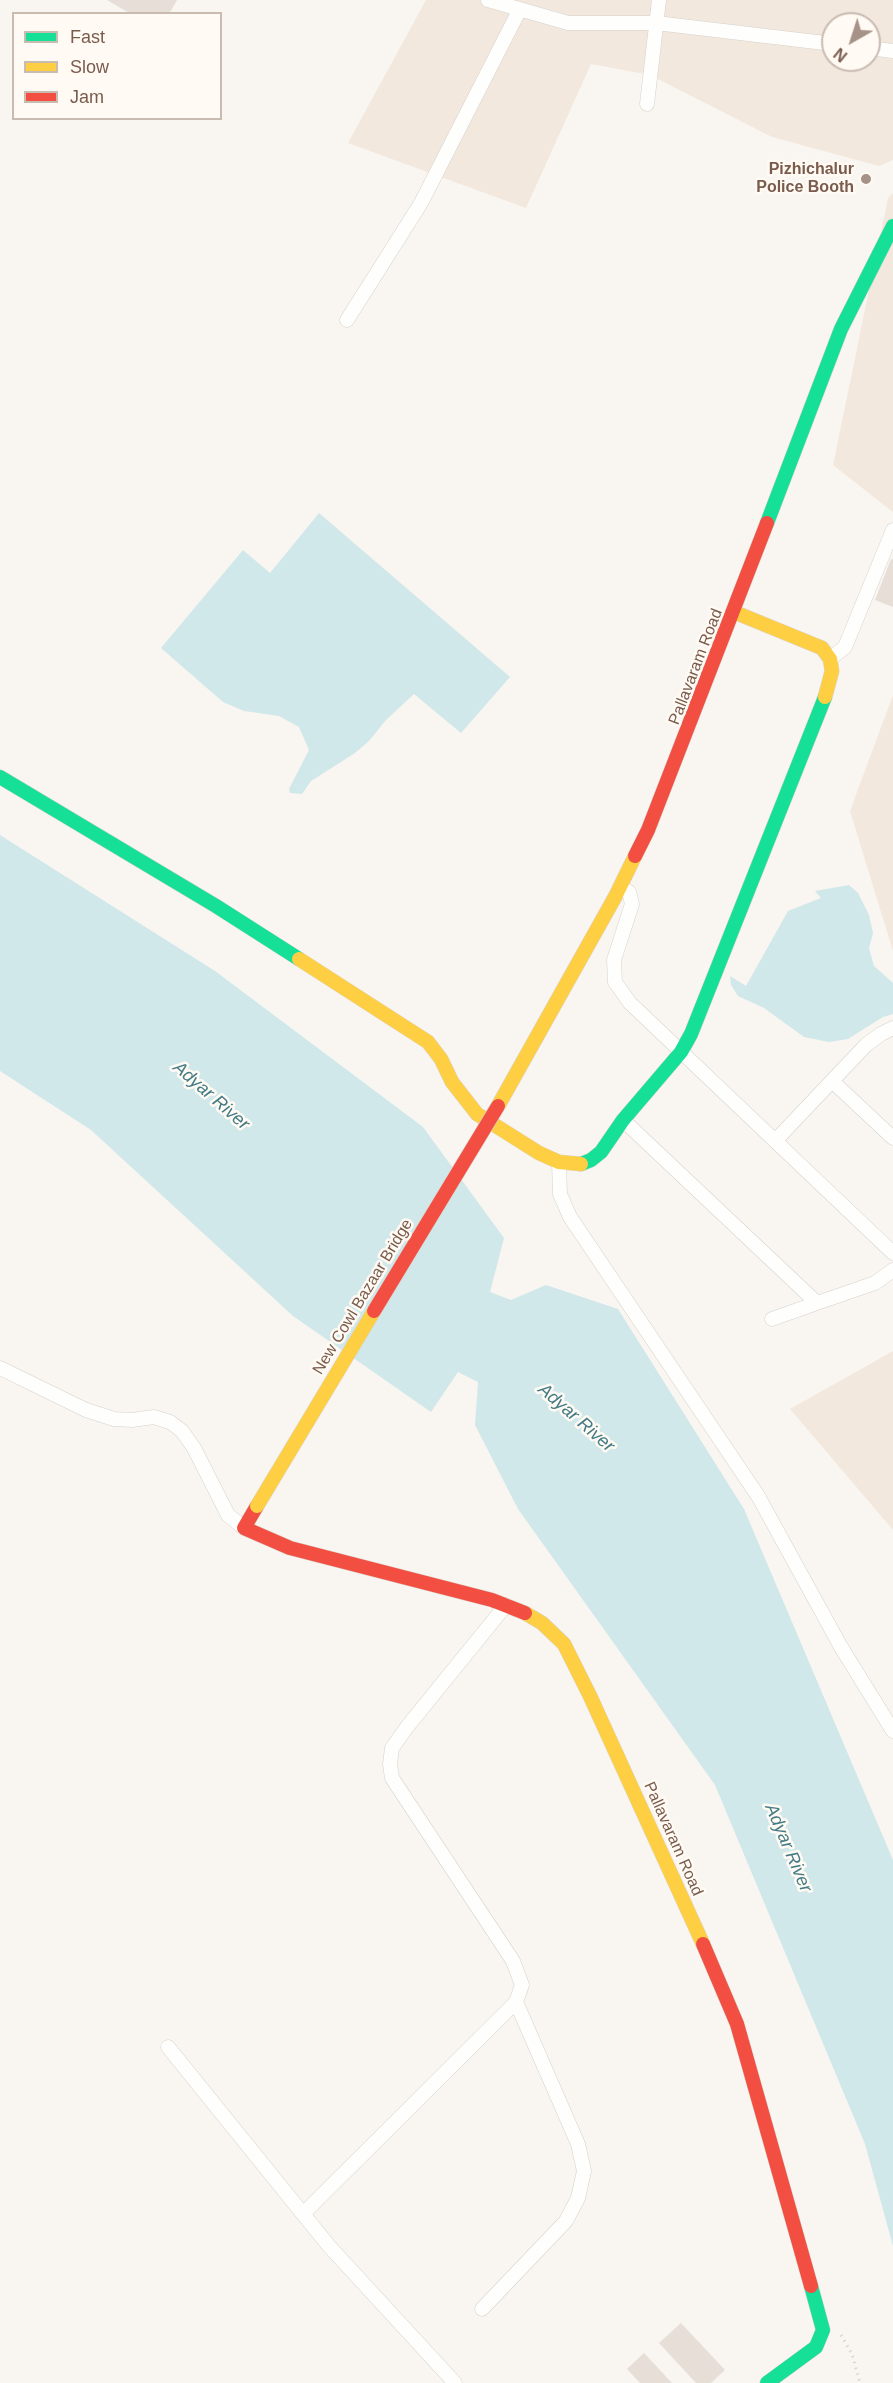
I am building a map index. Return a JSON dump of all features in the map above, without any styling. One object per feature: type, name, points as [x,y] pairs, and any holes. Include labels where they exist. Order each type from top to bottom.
[{"type":"street","points":[[488,0],[568,23],[656,23],[821,43]]},
{"type":"street","points":[[647,104],[659,0]]},
{"type":"street","points":[[347,320],[421,203],[520,9]]},
{"type":"street","name":"Pallavaram Road","points":[[498,1106],[620,887],[648,830],[734,612],[841,329],[893,225]]},
{"type":"street","points":[[830,658],[845,647],[893,530]]},
{"type":"street","points":[[0,777],[216,906],[428,1042],[441,1059],[452,1082],[477,1114],[538,1153],[559,1162],[579,1164],[591,1160],[601,1152],[623,1120],[681,1052],[702,1011],[828,690],[832,671],[830,658],[822,648],[734,612]]},
{"type":"street","points":[[620,887],[629,892],[632,904],[614,960],[615,982],[630,1003],[893,1253]]},
{"type":"street","points":[[775,1141],[866,1046],[893,1028]]},
{"type":"street","points":[[832,1081],[893,1138]]},
{"type":"street","name":"New Cowl Bazaar Bridge","points":[[244,1528],[498,1106]]},
{"type":"street","points":[[623,1120],[817,1303]]},
{"type":"street","points":[[559,1162],[560,1194],[570,1217],[758,1496],[841,1647],[893,1731]]},
{"type":"street","points":[[772,1319],[875,1283],[893,1270]]},
{"type":"street","points":[[0,1368],[86,1410],[105,1416],[132,1420],[154,1417],[170,1422],[182,1431],[194,1448],[228,1515],[244,1528]]},
{"type":"street","name":"Pallavaram Road","points":[[244,1528],[290,1548],[405,1576],[506,1605],[542,1623],[564,1644],[590,1696],[724,1992],[748,2062],[821,2323]]},
{"type":"street","points":[[303,2214],[516,2002],[522,1985],[513,1960],[393,1778],[390,1764],[392,1748],[407,1726],[506,1605]]},
{"type":"street","points":[[482,2309],[566,2221],[578,2198],[584,2171],[578,2144],[516,2002]]},
{"type":"street","points":[[168,2047],[329,2246],[455,2383]]},
{"type":"street","points":[[767,2383],[816,2347],[823,2330],[821,2323]]},
{"type":"path","points":[[821,2323],[832,2326],[845,2340],[860,2383]]},
{"type":"shaded area","points":[[426,0],[893,0],[893,160],[879,166],[772,137],[650,75],[591,64],[526,208],[348,143]]},
{"type":"shaded area","points":[[893,193],[893,512],[833,465],[888,198]]},
{"type":"shaded area","points":[[893,695],[893,951],[850,811]]},
{"type":"shaded area","points":[[893,1351],[893,1530],[790,1409]]},
{"type":"water","points":[[319,513],[510,677],[461,733],[414,694],[386,720],[369,741],[355,753],[311,781],[302,794],[290,793],[289,789],[309,750],[299,727],[279,716],[244,711],[223,702],[161,648],[243,550],[270,573]]},
{"type":"water","name":"Adyar River","points":[[0,835],[215,971],[423,1127],[504,1238],[490,1292],[511,1300],[546,1285],[618,1309],[744,1509],[893,1860],[893,2246],[865,2144],[715,1785],[518,1509],[475,1425],[478,1382],[458,1372],[431,1412],[293,1316],[91,1130],[0,1071]]},
{"type":"water","points":[[849,885],[858,893],[869,915],[873,933],[869,948],[874,966],[893,983],[893,1014],[883,1017],[848,1039],[829,1042],[804,1037],[764,1008],[738,996],[731,985],[730,976],[746,986],[788,911],[821,898],[815,891]]},
{"type":"building","points":[[107,0],[177,0],[170,12],[128,12]]},
{"type":"building","points":[[891,559],[893,559],[893,607],[875,600]]},
{"type":"building","points":[[681,2323],[725,2370],[711,2383],[696,2383],[659,2343]]},
{"type":"building","points":[[644,2353],[672,2383],[640,2383],[627,2369]]},
{"type":"traffic: fast","points":[[767,523],[841,329],[893,226]]},
{"type":"traffic: fast","points":[[581,1164],[601,1152],[623,1120],[681,1052],[691,1034],[825,697]]},
{"type":"traffic: fast","points":[[0,777],[216,906],[299,959]]},
{"type":"traffic: fast","points":[[767,2383],[816,2347],[823,2330],[811,2286]]},
{"type":"traffic: slow","points":[[734,612],[822,648],[830,659],[832,671],[825,697]]},
{"type":"traffic: slow","points":[[498,1106],[615,897],[635,856]]},
{"type":"traffic: slow","points":[[299,959],[428,1042],[441,1059],[452,1082],[477,1114],[539,1153],[559,1162],[581,1164]]},
{"type":"traffic: slow","points":[[257,1506],[374,1311]]},
{"type":"traffic: slow","points":[[525,1613],[542,1623],[564,1644],[703,1944]]},
{"type":"traffic: jam","points":[[635,856],[648,830],[767,523]]},
{"type":"traffic: jam","points":[[374,1311],[498,1106]]},
{"type":"traffic: jam","points":[[257,1506],[244,1528],[290,1548],[492,1600],[525,1613]]},
{"type":"traffic: jam","points":[[703,1944],[737,2024],[811,2286]]},
{"type":"place","name":"Pizhichalur Police Booth","points":[[866,179]]}]
